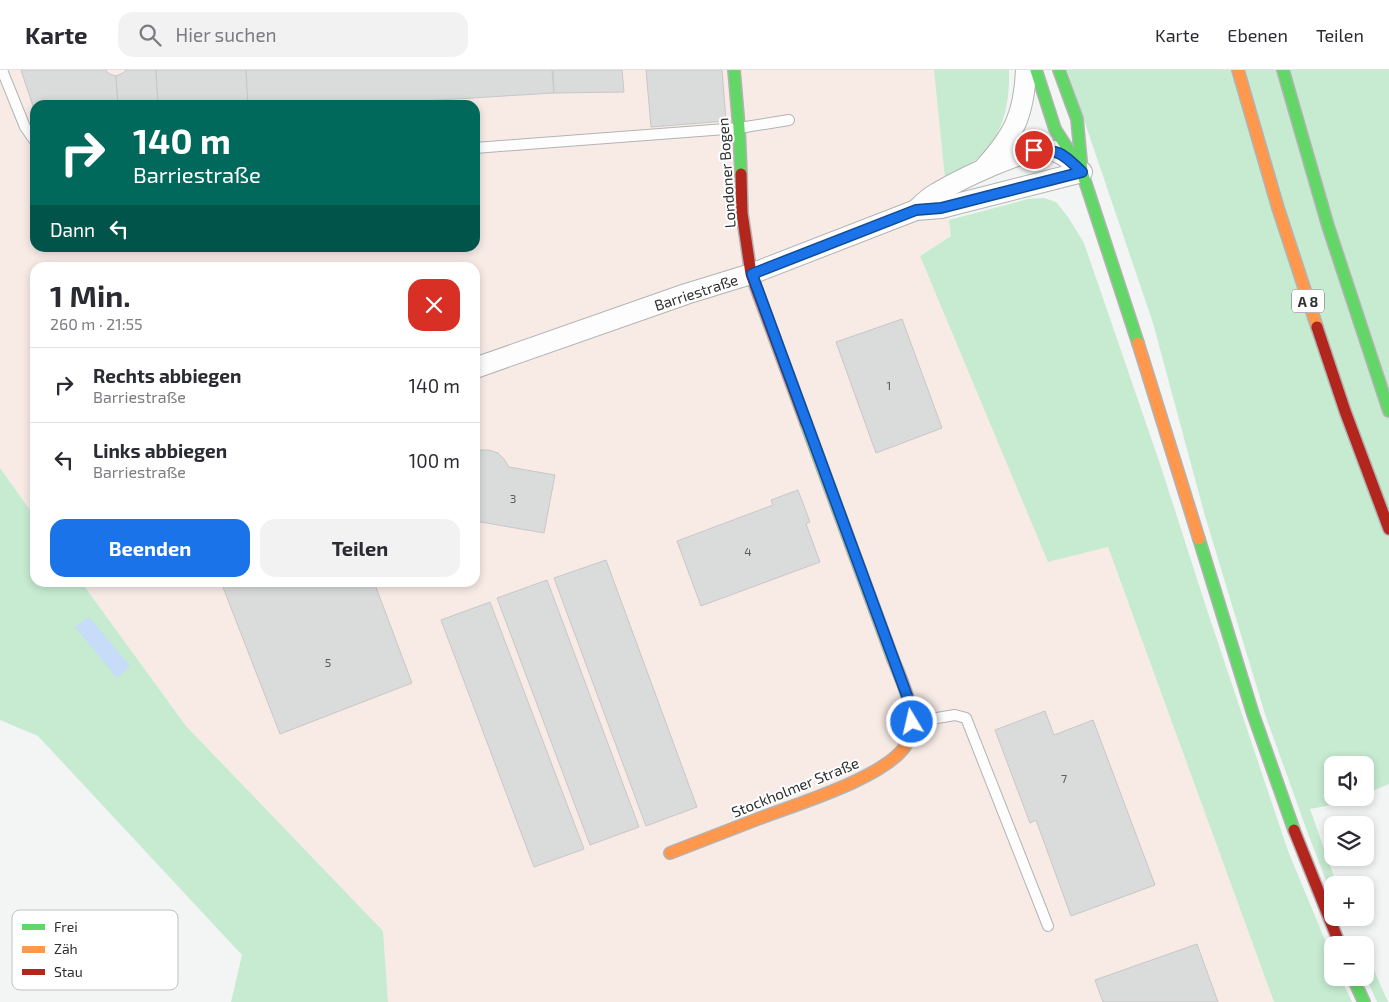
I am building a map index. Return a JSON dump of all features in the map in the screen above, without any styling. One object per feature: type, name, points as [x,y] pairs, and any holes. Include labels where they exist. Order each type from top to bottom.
[{"type":"main road","name":"Londoner Bogen","points":[[734,70],[742,213],[752,274]]},
{"type":"main road","points":[[1036,70],[1055,129],[1082,172]]},
{"type":"main road","points":[[1059,70],[1077,119],[1082,172],[1148,374],[1253,714],[1286,811],[1336,936]]},
{"type":"main road","name":"A 8","points":[[1238,70],[1290,245],[1345,410],[1389,528]]},
{"type":"main road","points":[[1283,70],[1328,226],[1389,411]]},
{"type":"main road","name":"Stockholmer Straße","points":[[670,853],[866,776],[893,759],[906,746],[912,722],[910,704],[752,274]]},
{"type":"main road","points":[[1357,986],[1364,1002]]},
{"type":"street","name":"Barriestraße","points":[[983,170],[1004,146],[1018,117],[1024,96],[1026,70]]},
{"type":"street","name":"Barriestraße","points":[[916,210],[935,194],[983,170],[1034,150],[1049,150],[1062,154],[1082,172]]},
{"type":"street","name":"Barriestraße","points":[[480,366],[686,294],[752,274],[916,210],[941,208],[1082,172]]},
{"type":"lane","points":[[2,70],[25,128],[30,134]]},
{"type":"lane","points":[[480,148],[738,128],[789,120]]},
{"type":"lane","points":[[912,722],[955,715],[966,718],[1048,926]]},
{"type":"shaded area","points":[[0,70],[934,70],[951,236],[920,255],[1108,547],[1274,1002],[388,1002],[383,931],[186,726],[85,587],[480,587],[480,262],[30,262],[30,510],[0,468]]},
{"type":"green space","points":[[934,70],[1009,70],[1004,118],[994,139],[978,158],[945,179]]},
{"type":"green space","points":[[1067,70],[1389,70],[1389,784],[1374,790],[1374,756],[1324,756],[1326,806],[1310,809],[1324,848],[1324,866],[1330,866],[1334,876],[1324,876],[1265,714],[1205,516],[1153,323]]},
{"type":"green space","points":[[1044,198],[1056,202],[1084,243],[1161,467],[1288,851],[1324,938],[1324,986],[1345,986],[1352,1002],[1274,1002],[1108,547],[1048,562],[920,256],[951,236],[949,220],[1028,199]]},
{"type":"green space","points":[[0,468],[30,510],[30,587],[85,587],[186,726],[383,931],[388,1002],[231,1002],[242,955],[38,736],[0,720]]},
{"type":"green space","points":[[1374,970],[1388,1002],[1377,1002],[1370,986],[1374,986]]},
{"type":"water","points":[[89,617],[130,666],[117,678],[75,627]]},
{"type":"building","points":[[21,70],[106,70],[109,74],[116,76],[118,100],[31,100]]},
{"type":"building","points":[[126,70],[156,70],[158,100],[118,100],[116,76]]},
{"type":"building","points":[[156,70],[246,70],[248,100],[158,100]]},
{"type":"building","points":[[246,70],[552,70],[554,93],[438,100],[248,100]]},
{"type":"building","points":[[553,70],[622,70],[624,92],[554,93]]},
{"type":"building","points":[[646,70],[722,70],[726,121],[651,127]]},
{"type":"building","points":[[902,319],[942,428],[876,453],[836,342]]},
{"type":"building","points":[[480,450],[489,450],[498,453],[509,467],[555,475],[544,533],[480,522]]},
{"type":"building","points":[[798,490],[810,522],[806,524],[820,562],[701,606],[677,541],[773,505],[771,500]]},
{"type":"building","points":[[606,560],[697,807],[646,826],[554,578]]},
{"type":"building","points":[[547,580],[639,827],[590,845],[497,598]]},
{"type":"building","points":[[223,587],[376,587],[412,683],[280,734]]},
{"type":"building","points":[[490,602],[584,849],[534,867],[441,620]]},
{"type":"building","points":[[1045,711],[1054,735],[1093,720],[1155,885],[1071,916],[1036,820],[1030,823],[995,730]]},
{"type":"building","points":[[1197,944],[1218,1002],[1103,1002],[1095,980]]},
{"type":"traffic: fast","points":[[734,70],[741,174]]},
{"type":"traffic: fast","points":[[1036,70],[1055,129],[1080,168]]},
{"type":"traffic: fast","points":[[1059,70],[1077,119],[1082,172],[1138,343]]},
{"type":"traffic: fast","points":[[1283,70],[1328,226],[1389,411]]},
{"type":"traffic: fast","points":[[806,423],[893,659]]},
{"type":"traffic: fast","points":[[1199,539],[1253,714],[1294,830]]},
{"type":"traffic: fast","points":[[1357,986],[1364,1002]]},
{"type":"traffic: slow","points":[[1238,70],[1278,208],[1317,327]]},
{"type":"traffic: slow","points":[[1138,343],[1199,539]]},
{"type":"traffic: slow","points":[[670,853],[841,788],[882,767],[897,755],[907,743],[911,733],[912,722],[909,701],[893,659]]},
{"type":"traffic: jam","points":[[741,174],[742,213],[751,274],[806,423]]},
{"type":"traffic: jam","points":[[1317,327],[1345,411],[1389,529]]},
{"type":"traffic: jam","points":[[1294,830],[1336,936]]},
{"type":"route","points":[[912,722],[910,704],[752,274],[916,210],[941,208],[1082,172],[1062,154],[1049,150],[1034,150]]}]
